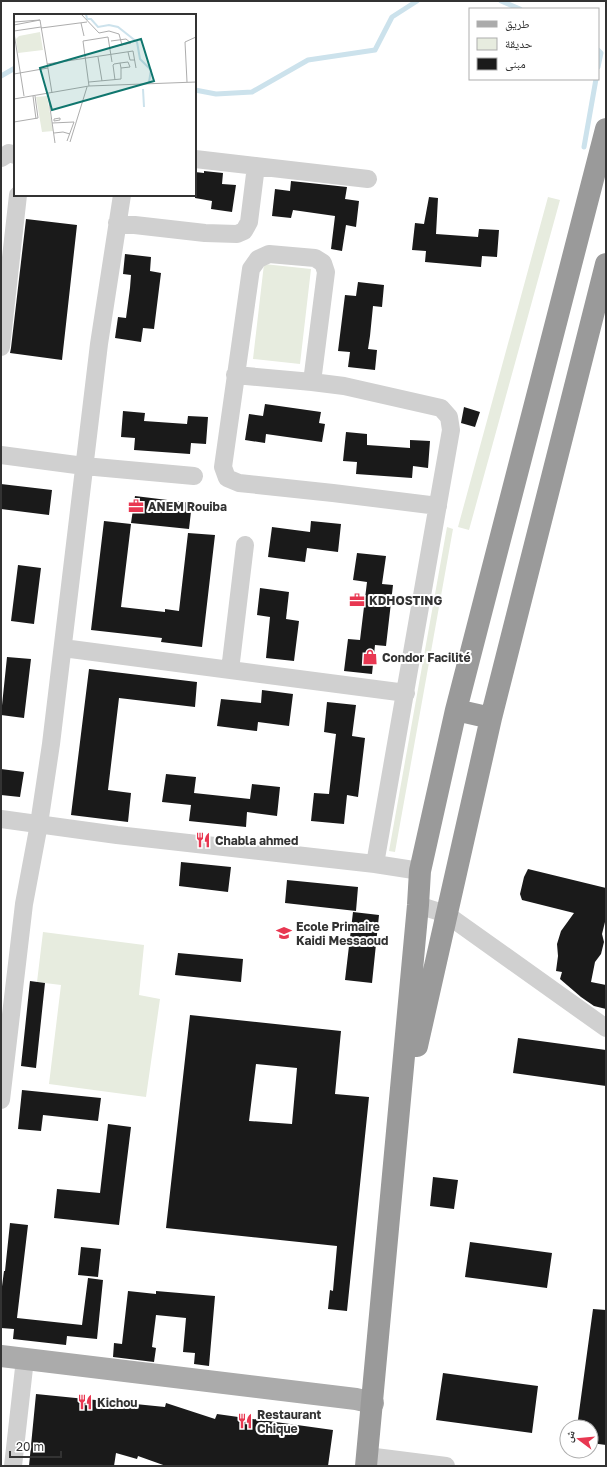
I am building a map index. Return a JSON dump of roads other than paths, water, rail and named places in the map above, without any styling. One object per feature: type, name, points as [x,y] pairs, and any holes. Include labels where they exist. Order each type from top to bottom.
[{"type":"highway","points":[[367,1461],[420,871],[456,710],[606,129]]},
{"type":"highway","points":[[397,1131],[491,718],[606,264]]},
{"type":"highway","points":[[456,710],[491,718]]},
{"type":"main road","points":[[1,1356],[356,1399],[373,1403]]},
{"type":"street","points":[[1,158],[9,153],[14,155]]},
{"type":"street","points":[[196,159],[368,179]]},
{"type":"street","points":[[117,223],[205,233],[237,234],[244,231],[249,222],[256,166]]},
{"type":"street","points":[[1,347],[4,287],[18,196]]},
{"type":"street","points":[[1,1100],[24,904],[39,824],[51,744],[99,344],[122,196]]},
{"type":"street","points":[[312,382],[326,272],[323,263],[315,258],[269,254],[258,259],[251,269],[223,467],[228,478],[239,483],[438,506]]},
{"type":"street","points":[[235,375],[344,386],[441,408],[449,417],[451,430],[375,864]]},
{"type":"street","points":[[1,455],[84,466],[194,476]]},
{"type":"street","points":[[230,670],[245,545]]},
{"type":"street","points":[[63,648],[406,693]]},
{"type":"street","points":[[1,819],[117,835],[375,864],[420,871]]},
{"type":"street","points":[[418,905],[446,914],[606,1028]]},
{"type":"street","points":[[13,1466],[25,1359]]},
{"type":"street","points":[[367,1461],[446,1466]]},
{"type":"waterway","points":[[196,90],[216,94],[252,92],[308,60],[375,50],[392,17],[417,1]]},
{"type":"waterway","points":[[501,1],[518,8]]},
{"type":"waterway","points":[[599,51],[601,53],[599,62]]},
{"type":"waterway","points":[[1,76],[14,69]]},
{"type":"waterway","points":[[584,147],[596,80]]},
{"type":"place","name":"ANEM Rouiba","points":[[136,506]]},
{"type":"place","name":"KDHOSTING","points":[[357,600]]},
{"type":"place","name":"Condor Facilité","points":[[370,657]]},
{"type":"place","name":"Chabla ahmed","points":[[203,840]]},
{"type":"place","name":"Ecole Primaire Kaidi Messaoud","points":[[284,933]]},
{"type":"place","name":"Kichou","points":[[85,1402]]},
{"type":"place","name":"Restaurant Chique","points":[[245,1421]]}]
